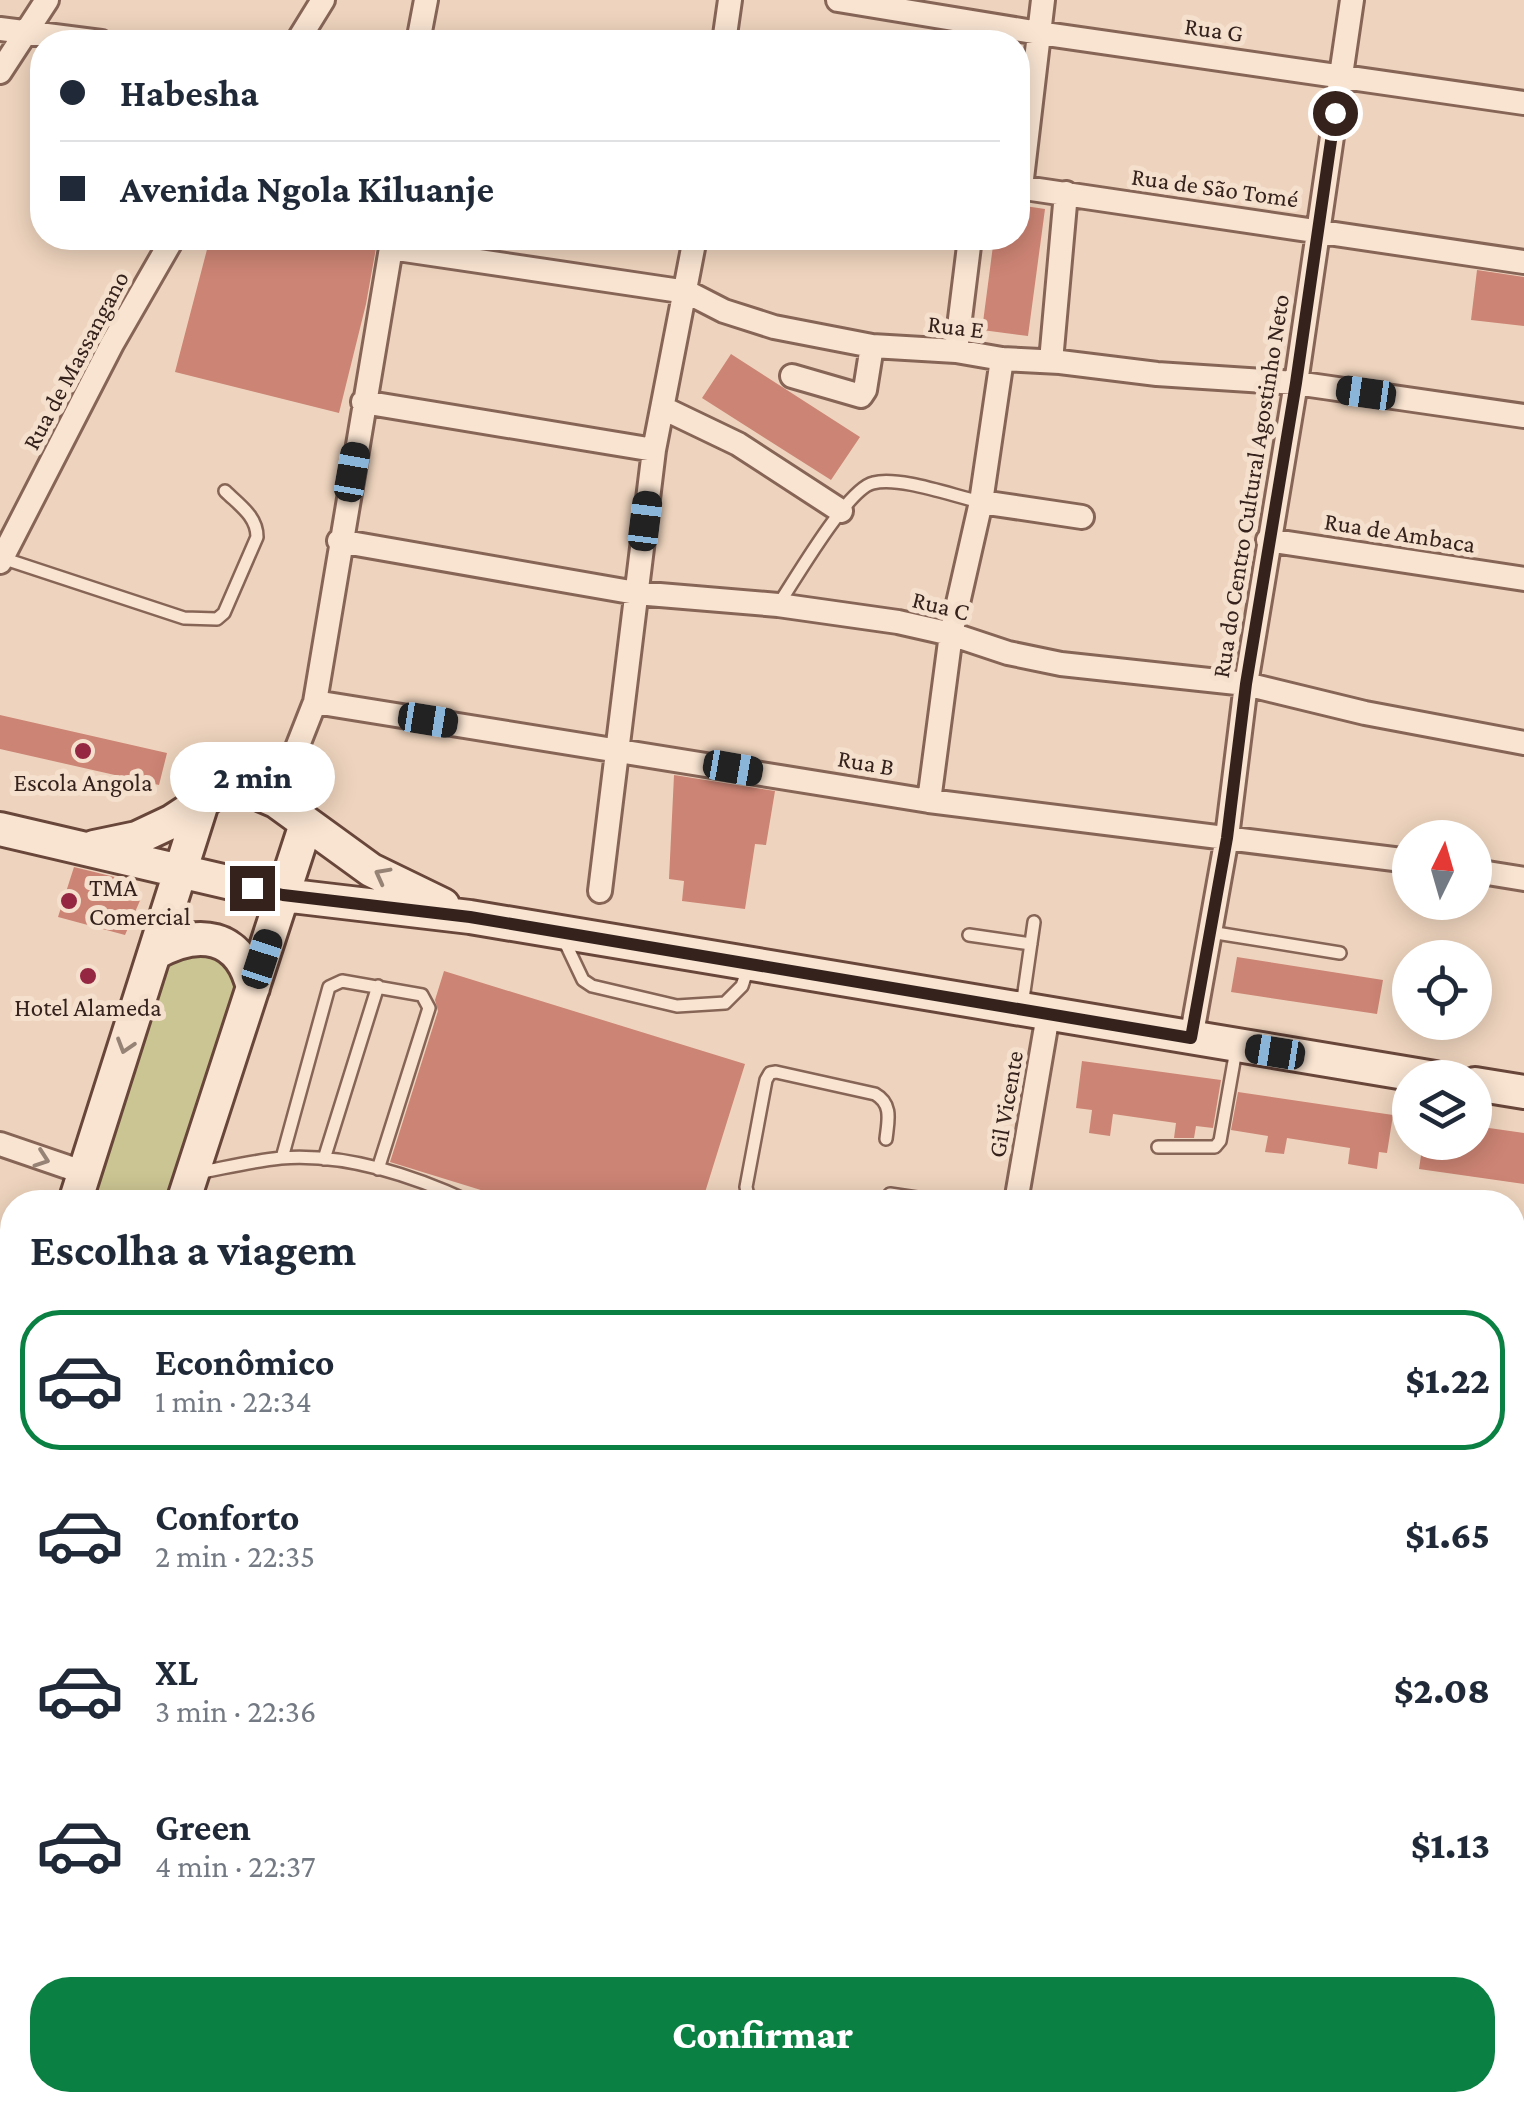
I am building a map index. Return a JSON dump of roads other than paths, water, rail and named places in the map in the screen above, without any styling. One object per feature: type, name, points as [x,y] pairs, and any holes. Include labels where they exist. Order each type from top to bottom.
[{"type":"main road","points":[[77,848],[120,844],[137,838],[232,788],[262,793],[371,870],[470,917]]},
{"type":"main road","points":[[80,1188],[204,800]]},
{"type":"main road","points":[[188,1188],[306,824]]},
{"type":"main road","points":[[0,829],[283,895],[470,917],[1392,1071]]},
{"type":"main road","points":[[155,953],[176,941],[196,936],[215,941],[230,947],[241,958],[253,988]]},
{"type":"main road","points":[[1492,1087],[1524,1092]]},
{"type":"street","points":[[0,72],[47,0]]},
{"type":"street","points":[[304,30],[322,0]]},
{"type":"street","points":[[420,30],[426,0]]},
{"type":"street","points":[[726,30],[730,0]]},
{"type":"street","name":"Rua G","points":[[838,0],[1015,30]]},
{"type":"street","points":[[1030,103],[1044,0]]},
{"type":"street","name":"Rua do Centro Cultural Agostinho Neto","points":[[1191,1038],[1227,838],[1246,684],[1296,383],[1352,0]]},
{"type":"street","points":[[0,29],[30,34]]},
{"type":"street","name":"Rua G","points":[[1030,32],[1524,103]]},
{"type":"street","name":"Rua de São Tomé","points":[[1030,189],[1524,262]]},
{"type":"street","points":[[1050,362],[1066,194]]},
{"type":"street","name":"Rua de Massangano","points":[[1,560],[112,344],[166,250]]},
{"type":"street","name":"Rua E","points":[[364,402],[391,250]]},
{"type":"street","name":"Rua E","points":[[404,250],[687,292],[724,311],[774,326],[872,346],[956,351],[1157,374],[1296,383],[1524,416]]},
{"type":"street","points":[[600,891],[654,450],[693,250]]},
{"type":"street","points":[[956,351],[969,250]]},
{"type":"street","points":[[792,376],[861,396],[866,390],[872,346]]},
{"type":"street","points":[[929,801],[951,634],[980,502],[1002,359]]},
{"type":"street","points":[[276,801],[314,702],[364,402],[654,450]]},
{"type":"street","points":[[663,408],[738,444],[841,511]]},
{"type":"street","points":[[980,502],[1082,517]]},
{"type":"street","name":"Rua de Ambaca","points":[[1268,540],[1524,579]]},
{"type":"street","name":"Rua C","points":[[339,541],[636,593],[778,605],[898,622],[1061,664],[1246,684],[1524,743]]},
{"type":"street","name":"Rua B","points":[[314,702],[929,801],[1392,859]]},
{"type":"street","points":[[1492,874],[1524,879]]},
{"type":"street","name":"Gil Vicente","points":[[1017,1190],[1034,1013]]},
{"type":"street","points":[[0,1144],[80,1188]]},
{"type":"lane","points":[[778,605],[852,496],[871,483],[894,482],[980,502]]},
{"type":"lane","points":[[1,560],[184,618],[217,620],[224,613],[257,537],[257,525],[251,515],[225,491]]},
{"type":"lane","points":[[1034,922],[1034,1013]]},
{"type":"lane","points":[[560,932],[583,980],[592,986],[677,1006],[725,1003],[742,986],[750,964]]},
{"type":"lane","points":[[1210,932],[1340,952]]},
{"type":"lane","points":[[969,934],[1031,944]]},
{"type":"lane","points":[[282,1158],[329,987],[342,981],[422,995],[430,1008],[378,1169]]},
{"type":"lane","points":[[324,1159],[378,986]]},
{"type":"lane","points":[[1158,1148],[1215,1146],[1220,1142],[1237,1046]]},
{"type":"lane","points":[[747,1190],[770,1074],[857,1088],[884,1098],[889,1110],[886,1139]]},
{"type":"lane","points":[[188,1188],[245,1164],[282,1158],[324,1159],[378,1169],[443,1190]]},
{"type":"place","name":"Escola Angola","points":[[83,751]]},
{"type":"place","name":"TMA Comercial","points":[[69,901]]},
{"type":"place","name":"Hotel Alameda","points":[[88,976]]}]
